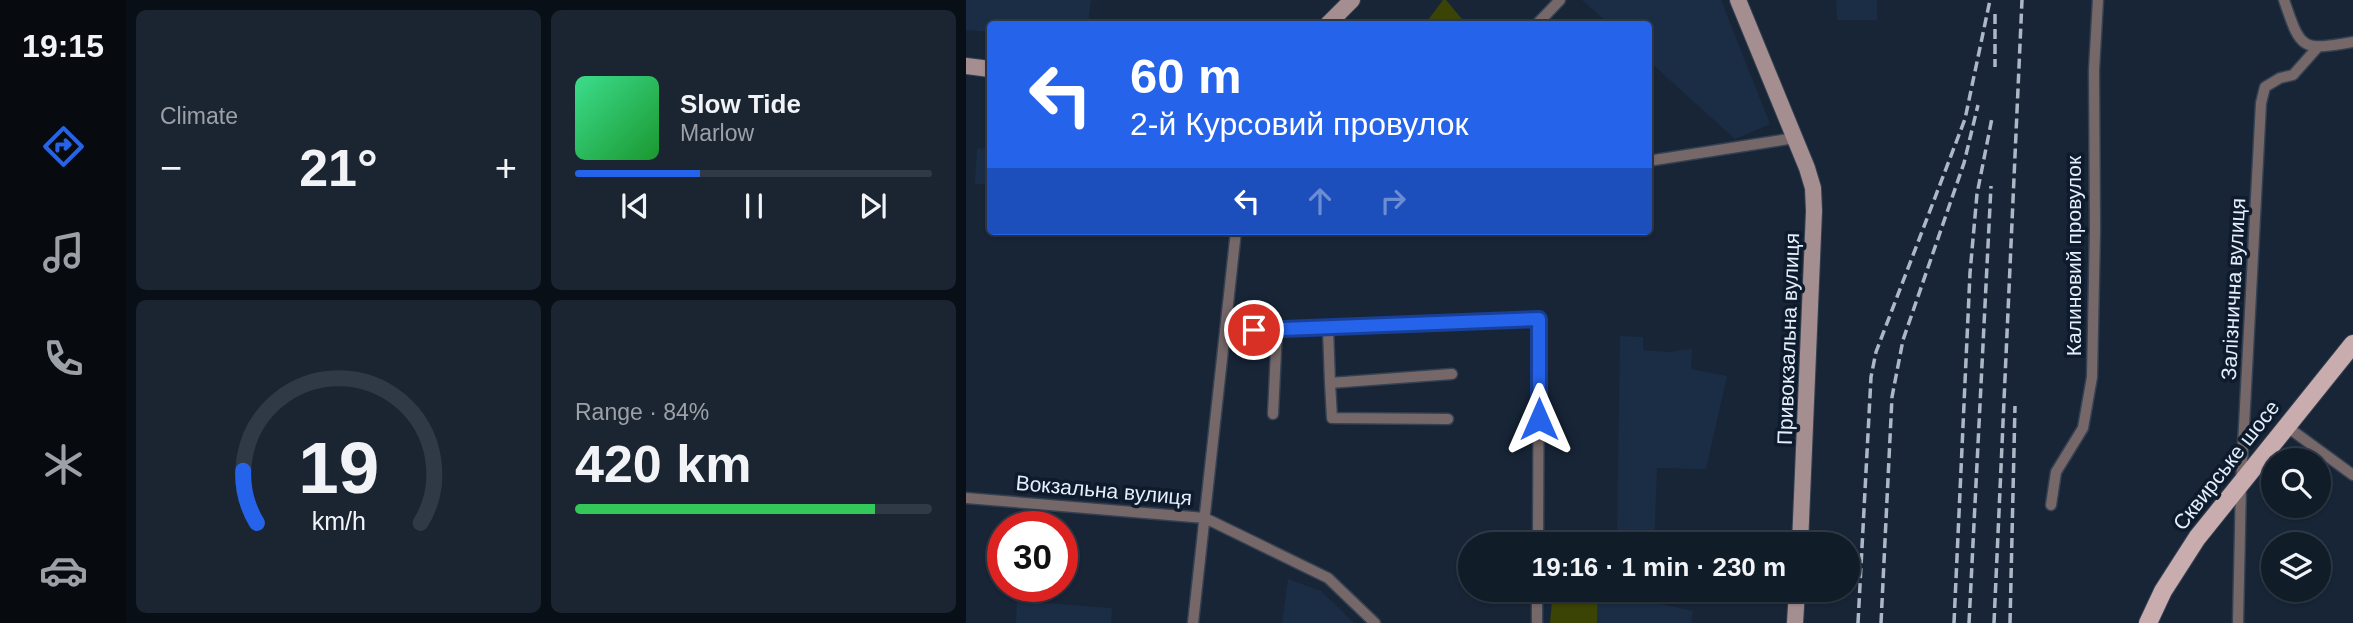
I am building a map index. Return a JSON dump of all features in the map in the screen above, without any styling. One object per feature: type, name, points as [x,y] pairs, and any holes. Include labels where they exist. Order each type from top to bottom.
[{"type":"main road","name":"Сквирське шосе","points":[[2148,623],[2179,564],[2197,538],[2353,344]]},
{"type":"street","points":[[1331,21],[1352,0]]},
{"type":"street","points":[[1539,21],[1560,0]]},
{"type":"street","name":"Привокзальна вулиця","points":[[1738,0],[1813,188],[1801,532]]},
{"type":"street","name":"Калиновий провулок","points":[[2052,505],[2056,472],[2083,428],[2092,377],[2095,229],[2093,107],[2098,0]]},
{"type":"street","points":[[2284,0],[2293,26],[2303,43],[2317,48],[2353,43]]},
{"type":"street","name":"Залізнична вулиця","points":[[2238,623],[2241,482],[2261,103],[2265,87],[2280,78],[2293,75],[2317,48]]},
{"type":"street","points":[[966,66],[987,69]]},
{"type":"street","points":[[1652,160],[1795,138]]},
{"type":"street","points":[[1194,623],[1236,235]]},
{"type":"street","points":[[1226,330],[1539,319],[1538,532]]},
{"type":"street","points":[[1328,328],[1332,418],[1448,419]]},
{"type":"street","points":[[1273,414],[1277,329]]},
{"type":"street","points":[[1330,383],[1452,374]]},
{"type":"street","points":[[2286,426],[2353,475]]},
{"type":"street","name":"Вокзальна вулиця","points":[[966,498],[1205,518],[1328,578],[1375,623]]},
{"type":"street","points":[[1537,602],[1537,623]]},
{"type":"street","points":[[1796,623],[1797,602]]},
{"type":"shaded area","points":[[966,0],[1091,0],[1088,21],[987,21],[987,32],[966,30]]},
{"type":"shaded area","points":[[1582,0],[1721,0],[1770,124],[1735,139],[1652,64],[1652,21],[1606,21]]},
{"type":"shaded area","points":[[1836,0],[1877,0],[1877,20],[1837,20]]},
{"type":"shaded area","points":[[977,148],[987,149],[987,184],[975,184]]},
{"type":"shaded area","points":[[1620,336],[1643,337],[1643,350],[1667,352],[1692,349],[1691,369],[1727,376],[1706,469],[1657,468],[1654,532],[1617,532]]},
{"type":"shaded area","points":[[1288,579],[1321,591],[1354,623],[1282,623]]},
{"type":"shaded area","points":[[1017,602],[1112,608],[1111,623],[1016,623]]},
{"type":"shaded area","points":[[1598,602],[1652,602],[1693,611],[1691,623],[1597,623]]},
{"type":"green space","points":[[1443,0],[1446,0],[1462,19],[1460,21],[1427,21]]},
{"type":"green space","points":[[1552,602],[1598,602],[1597,623],[1550,623]]},
{"type":"railway","points":[[1858,623],[1871,377],[1876,352],[1965,119],[1990,0]]},
{"type":"railway","points":[[1994,623],[2022,0]]},
{"type":"railway","points":[[1995,14],[1995,67]]},
{"type":"railway","points":[[1881,623],[1892,397],[1903,340],[1964,163],[1978,105]]},
{"type":"railway","points":[[1954,623],[1970,273],[1977,194],[1992,118]]},
{"type":"railway","points":[[1969,623],[1991,186]]},
{"type":"railway","points":[[2010,623],[2015,406]]},
{"type":"route","points":[[1254,330],[1539,319],[1539,419]]}]
